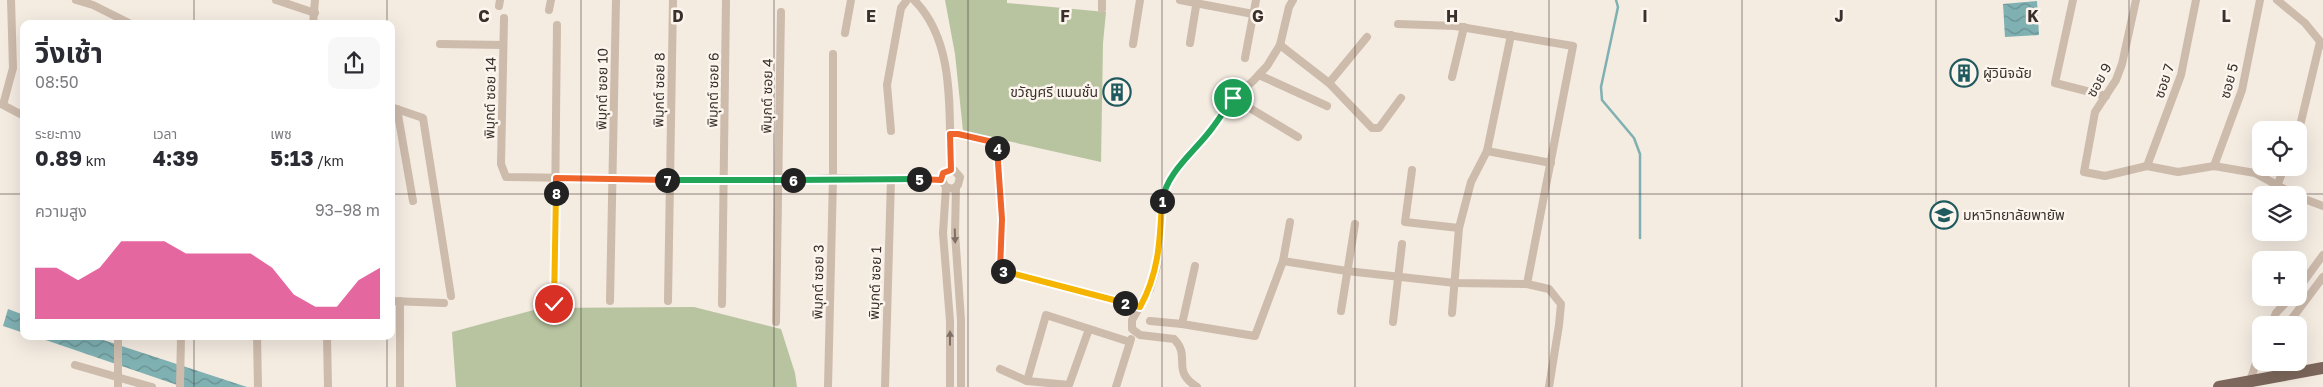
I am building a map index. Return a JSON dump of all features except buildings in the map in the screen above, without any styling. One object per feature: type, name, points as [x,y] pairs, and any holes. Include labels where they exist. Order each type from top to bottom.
[{"type":"main road","points":[[2307,367],[2323,368]]},
{"type":"main road","points":[[2219,387],[2285,371]]},
{"type":"street","points":[[11,0],[12,68],[3,105],[20,114]]},
{"type":"street","points":[[76,0],[93,5],[123,20]]},
{"type":"street","points":[[276,0],[315,13]]},
{"type":"street","points":[[314,0],[314,20]]},
{"type":"street","points":[[549,10],[551,0]]},
{"type":"street","name":"พิมุกต์ ซอย 10","points":[[610,301],[616,0]]},
{"type":"street","name":"พิมุกต์ ซอย 8","points":[[668,301],[673,0]]},
{"type":"street","name":"พิมุกต์ ซอย 6","points":[[722,304],[726,0]]},
{"type":"street","points":[[845,33],[851,0]]},
{"type":"street","points":[[891,131],[887,85],[901,8],[907,0]]},
{"type":"street","points":[[914,0],[929,20],[943,56],[947,75],[951,170]]},
{"type":"street","points":[[1102,0],[1102,9]]},
{"type":"street","points":[[1133,44],[1140,0]]},
{"type":"street","points":[[1180,0],[1209,3],[1253,14]]},
{"type":"street","points":[[1245,58],[1256,0]]},
{"type":"street","points":[[1135,333],[1131,325],[1150,289],[1157,266],[1164,190],[1171,178],[1213,128],[1233,98],[1259,75],[1280,45],[1289,7],[1293,0]]},
{"type":"street","points":[[2073,0],[2055,83],[2106,96]]},
{"type":"street","name":"ซอย 9","points":[[2136,0],[2122,64],[2096,112],[2084,172],[2105,176],[2147,166]]},
{"type":"street","name":"ซอย 7","points":[[2147,166],[2181,75],[2196,0]]},
{"type":"street","name":"ซอย 5","points":[[2214,166],[2242,90],[2260,0]]},
{"type":"street","points":[[2277,0],[2305,23],[2322,44],[2301,121]]},
{"type":"street","points":[[1190,43],[1196,2]]},
{"type":"street","name":"พิมุกต์ ซอย 4","points":[[776,322],[781,12]]},
{"type":"street","name":"พิมุกต์ ซอย 14","points":[[504,18],[501,164],[506,177],[556,178]]},
{"type":"street","points":[[1398,24],[1464,27],[1573,46],[1527,284]]},
{"type":"street","points":[[554,304],[557,25]]},
{"type":"street","points":[[1452,78],[1464,27]]},
{"type":"street","points":[[1452,313],[1459,228],[1471,182],[1487,151],[1511,35]]},
{"type":"street","points":[[1329,83],[1367,37]]},
{"type":"street","points":[[440,44],[503,45]]},
{"type":"street","points":[[1280,45],[1329,83],[1372,128],[1377,129],[1401,98]]},
{"type":"street","name":"พิมุกต์ ซอย 3","points":[[828,387],[833,178],[833,54]]},
{"type":"street","points":[[1259,75],[1327,106]]},
{"type":"street","points":[[1233,98],[1298,137]]},
{"type":"street","points":[[395,108],[423,118],[451,296]]},
{"type":"street","points":[[395,113],[413,201]]},
{"type":"street","points":[[950,134],[958,134],[997,143],[1002,219],[1000,270],[1140,307]]},
{"type":"street","points":[[1487,151],[1551,163]]},
{"type":"street","points":[[2147,166],[2178,172],[2214,166],[2255,173],[2277,186],[2281,176]]},
{"type":"street","points":[[951,170],[957,172],[960,177],[956,187],[955,233],[961,320],[961,383],[950,383],[950,321],[944,233],[946,187],[941,180],[943,173],[951,170]]},
{"type":"street","points":[[1412,170],[1406,222],[1459,228]]},
{"type":"street","points":[[556,178],[778,181],[833,178],[941,180]]},
{"type":"street","name":"พิมุกต์ ซอย 1","points":[[884,387],[891,179]]},
{"type":"street","points":[[946,187],[956,187]]},
{"type":"street","points":[[2307,200],[2323,206]]},
{"type":"street","points":[[1150,321],[1182,324],[1255,336],[1283,261],[1290,222]]},
{"type":"street","points":[[1341,311],[1355,224]]},
{"type":"street","points":[[1393,322],[1402,244]]},
{"type":"street","points":[[2307,277],[2323,256]]},
{"type":"street","points":[[1283,261],[1347,271],[1455,282],[1527,284],[1549,289],[1561,304],[1560,325],[1549,387]]},
{"type":"street","points":[[1182,324],[1195,266]]},
{"type":"street","points":[[2294,316],[2323,278]]},
{"type":"street","points":[[947,284],[958,283]]},
{"type":"street","points":[[400,387],[396,301],[444,303]]},
{"type":"street","points":[[2275,316],[2283,306]]},
{"type":"street","points":[[1027,381],[1046,315],[1130,342]]},
{"type":"street","points":[[1000,369],[1027,381],[1069,385],[1089,329]]},
{"type":"street","points":[[1116,387],[1130,342],[1135,333]]},
{"type":"street","points":[[1135,333],[1174,339],[1182,348],[1182,372],[1186,380],[1197,387]]},
{"type":"street","points":[[118,340],[118,387]]},
{"type":"street","points":[[180,387],[181,340]]},
{"type":"street","points":[[257,340],[258,386]]},
{"type":"street","points":[[327,340],[328,387]]},
{"type":"street","points":[[74,365],[152,387]]},
{"type":"street","points":[[2250,381],[2253,371]]},
{"type":"green space","points":[[945,0],[1007,0],[1007,3],[1106,12],[1103,43],[1101,162],[963,131],[955,54]]},
{"type":"green space","points":[[694,307],[781,329],[795,373],[797,387],[456,387],[452,332],[541,308]]},
{"type":"water","points":[[2037,1],[2039,35],[2005,37],[2003,4]]},
{"type":"water","points":[[8,309],[20,314],[20,332],[3,326]]},
{"type":"water","points":[[46,340],[103,340],[247,387],[183,387]]},
{"type":"waterway","points":[[1616,0],[1618,7],[1601,87],[1602,100],[1634,138],[1640,154],[1640,238]]},
{"type":"place","name":"ผัูวินิจฉัย","points":[[1964,73]]},
{"type":"place","name":"ขวัญศรี แมนชั่น","points":[[1117,92]]},
{"type":"place","name":"มหาวิทยาลัยพายัพ","points":[[1944,215]]},
{"type":"route","points":[[554,304],[556,178],[778,181],[833,178],[941,180],[943,173],[951,170],[950,134],[958,134],[997,143],[1002,219],[1000,270],[1140,307],[1150,289],[1157,266],[1164,190],[1171,178],[1213,128],[1233,98]]}]
